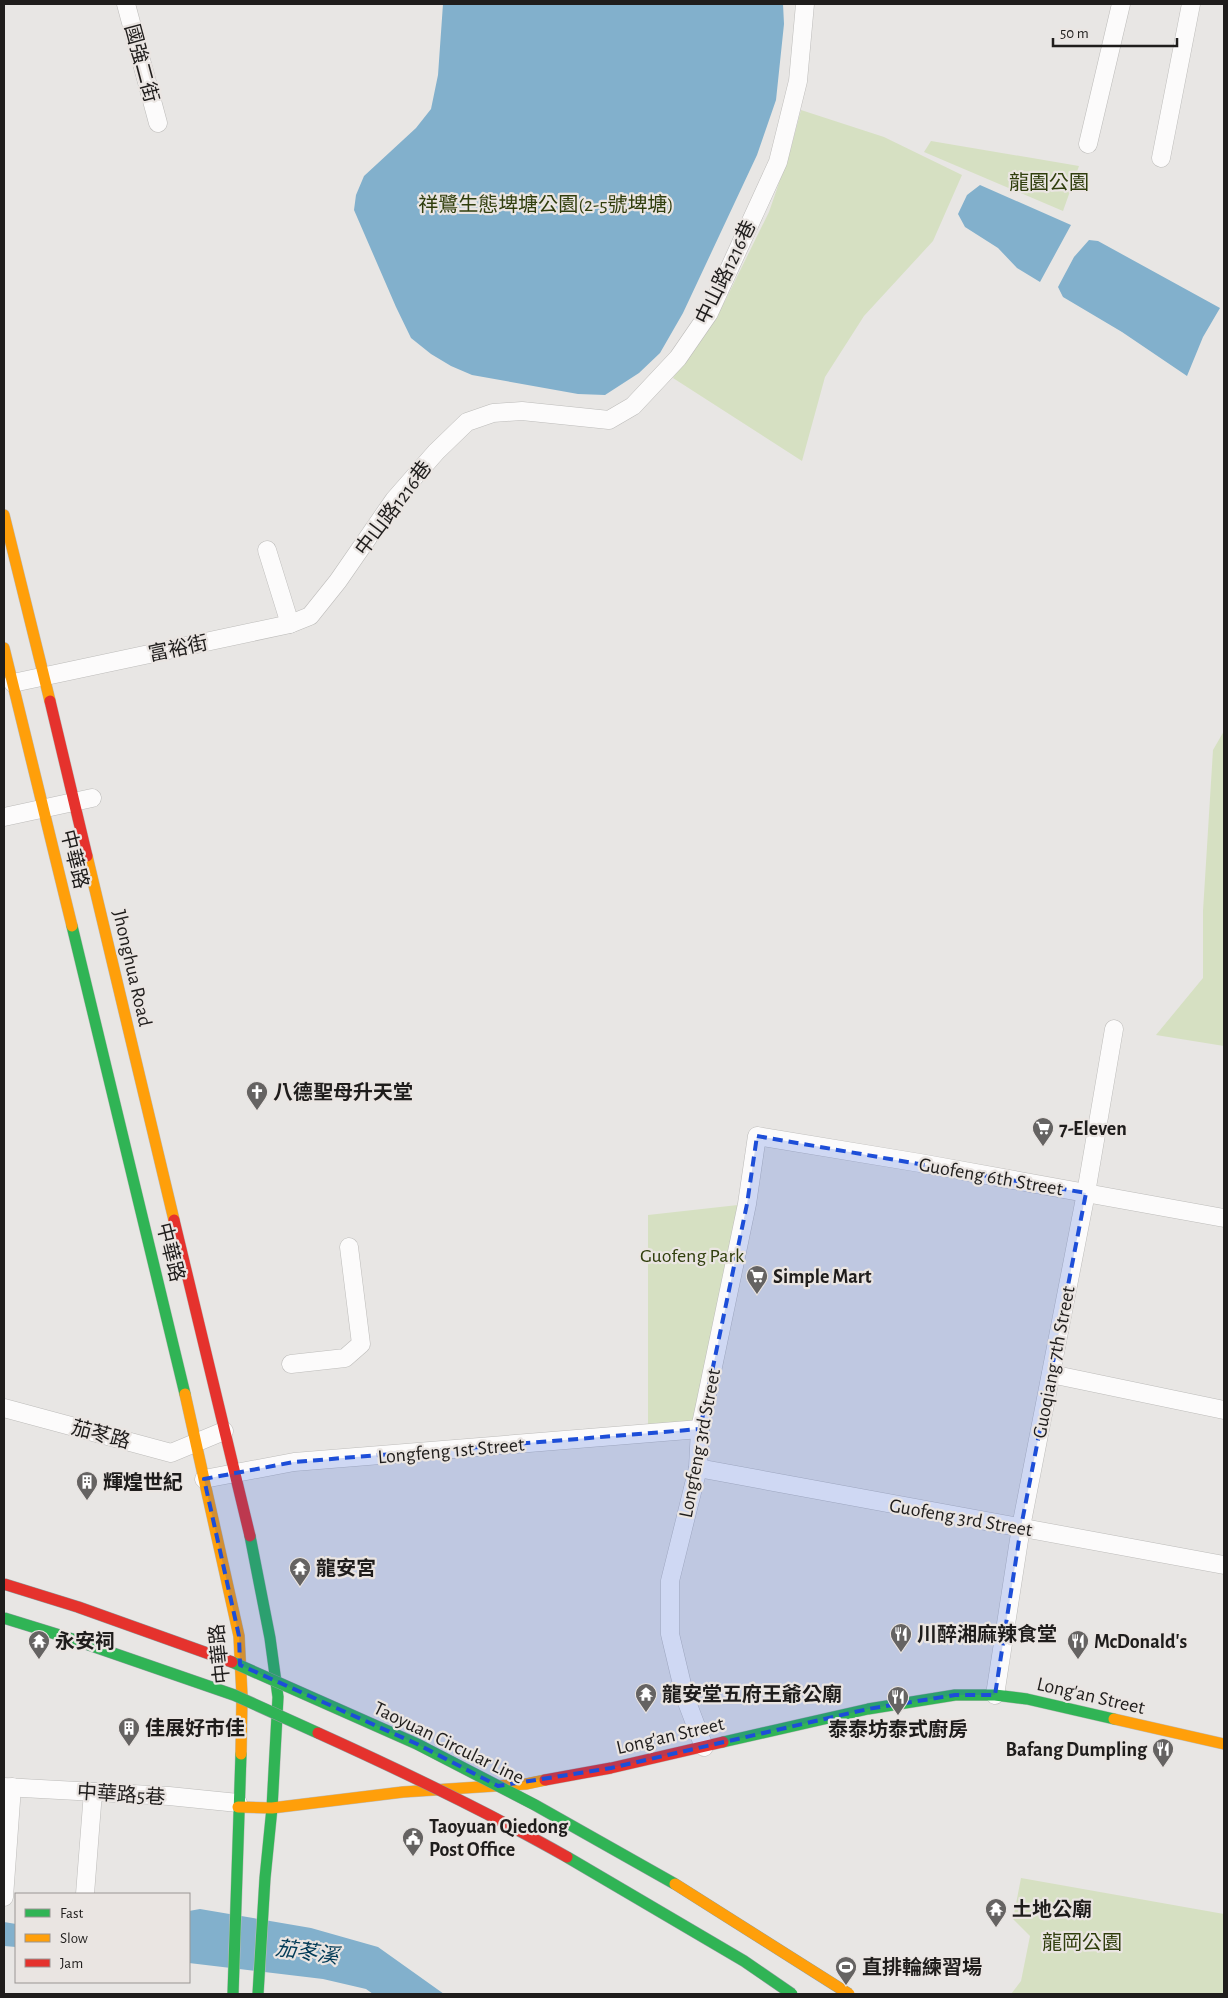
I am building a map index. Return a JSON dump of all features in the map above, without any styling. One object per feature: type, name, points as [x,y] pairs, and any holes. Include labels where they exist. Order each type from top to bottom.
[{"type":"main road","name":"Jhonghua Road","points":[[4,515],[224,1430]]},
{"type":"main road","name":"中華路","points":[[4,648],[168,1319],[239,1636],[242,1750],[238,1805],[238,1874],[233,1993]]},
{"type":"main road","points":[[224,1430],[270,1638],[278,1697],[258,1994]]},
{"type":"main road","name":"Taoyuan Circular Line","points":[[4,1584],[78,1607],[235,1663],[417,1744],[535,1805],[648,1868],[849,1994]]},
{"type":"main road","points":[[4,1618],[72,1639],[234,1695],[403,1771],[527,1834],[629,1892],[744,1961],[792,1994]]},
{"type":"main road","name":"Long'an Street","points":[[238,1805],[272,1808],[403,1792],[526,1784],[611,1768],[868,1709],[955,1695],[995,1695],[1027,1699],[1224,1744]]},
{"type":"street","name":"國強二街","points":[[126,4],[158,123]]},
{"type":"street","name":"中山路1216巷","points":[[331,589],[394,500],[436,452],[467,422],[493,413],[522,411],[609,420],[633,406],[678,358],[709,313],[778,162],[798,81],[805,4]]},
{"type":"street","points":[[1088,144],[1121,4]]},
{"type":"street","points":[[1161,158],[1191,4]]},
{"type":"street","points":[[267,550],[290,624]]},
{"type":"street","name":"富裕街","points":[[13,684],[290,624],[310,616],[331,589]]},
{"type":"street","points":[[4,817],[92,798]]},
{"type":"street","name":"Guoqiang 7th Street","points":[[995,1695],[1021,1527],[1086,1193],[1114,1028]]},
{"type":"street","name":"Guofeng 6th Street","points":[[757,1136],[920,1162],[1224,1218]]},
{"type":"street","name":"Longfeng 3rd Street","points":[[704,1747],[685,1698],[670,1634],[670,1581],[698,1468],[700,1429],[747,1204],[757,1136]]},
{"type":"street","points":[[291,1364],[345,1358],[361,1344],[349,1248]]},
{"type":"street","points":[[1052,1374],[1224,1410]]},
{"type":"street","name":"茄苳路","points":[[4,1408],[171,1453],[224,1430]]},
{"type":"street","name":"Longfeng 1st Street","points":[[204,1479],[294,1462],[700,1429]]},
{"type":"street","name":"Guofeng 3rd Street","points":[[698,1468],[1224,1565]]},
{"type":"street","points":[[4,1897],[8,1787]]},
{"type":"street","name":"中華路5巷","points":[[8,1787],[93,1792],[238,1805]]},
{"type":"street","points":[[85,1893],[93,1792]]},
{"type":"highlighted area","points":[[757,1136],[1086,1193],[1021,1527],[995,1695],[955,1695],[868,1709],[611,1768],[498,1786],[417,1744],[240,1665],[239,1636],[204,1479],[294,1462],[700,1429],[747,1204]]},
{"type":"green space","points":[[801,110],[884,137],[962,175],[933,241],[864,316],[825,377],[802,461],[673,378],[725,301],[769,212],[791,148]]},
{"type":"green space","name":"龍園公園","points":[[931,141],[1079,166],[1063,211],[924,152]]},
{"type":"green space","points":[[1224,731],[1224,1046],[1156,1035],[1203,978],[1203,911],[1213,750]]},
{"type":"green space","name":"Guofeng Park","points":[[747,1204],[700,1429],[648,1433],[648,1215]]},
{"type":"green space","name":"龍岡公園","points":[[1021,1878],[1224,1914],[1224,1994],[1011,1994],[1021,1981],[1030,1936],[1013,1919]]},
{"type":"water","name":"祥鷺生態埤塘公園(2-5號埤塘)","points":[[443,4],[783,4],[784,24],[776,100],[757,155],[683,313],[660,353],[639,373],[605,395],[578,394],[472,375],[451,366],[431,354],[411,338],[354,210],[356,195],[364,176],[416,128],[431,109],[438,75]]},
{"type":"water","points":[[980,185],[1071,225],[1040,282],[1017,268],[998,248],[965,227],[958,214],[967,195]]},
{"type":"water","points":[[1089,240],[1098,241],[1220,308],[1203,337],[1187,376],[1122,332],[1063,297],[1058,287],[1074,257]]},
{"type":"water","name":"茄苳溪","points":[[200,1909],[311,1928],[378,1947],[444,1994],[373,1994],[366,1989],[323,1979],[190,1963],[190,1911]]},
{"type":"water","points":[[4,1922],[15,1924],[15,1947],[4,1946]]},
{"type":"traffic: fast","points":[[72,926],[185,1394]]},
{"type":"traffic: fast","points":[[250,1536],[270,1638],[278,1697],[258,1994]]},
{"type":"traffic: fast","points":[[4,1618],[72,1639],[234,1695],[318,1733]]},
{"type":"traffic: fast","points":[[232,1662],[417,1744],[535,1805],[675,1884]]},
{"type":"traffic: fast","points":[[723,1742],[868,1709],[955,1695],[995,1695],[1027,1699],[1114,1719]]},
{"type":"traffic: fast","points":[[233,1994],[241,1754]]},
{"type":"traffic: fast","points":[[567,1857],[744,1961],[792,1994]]},
{"type":"traffic: slow","points":[[4,515],[50,701]]},
{"type":"traffic: slow","points":[[4,648],[72,926]]},
{"type":"traffic: slow","points":[[87,856],[174,1220]]},
{"type":"traffic: slow","points":[[185,1394],[239,1636],[242,1696],[241,1754]]},
{"type":"traffic: slow","points":[[1114,1719],[1224,1744]]},
{"type":"traffic: slow","points":[[238,1807],[272,1808],[403,1792],[526,1784],[545,1780]]},
{"type":"traffic: slow","points":[[675,1884],[849,1994]]},
{"type":"traffic: jam","points":[[50,701],[87,856]]},
{"type":"traffic: jam","points":[[174,1220],[250,1536]]},
{"type":"traffic: jam","points":[[4,1584],[78,1607],[232,1662]]},
{"type":"traffic: jam","points":[[318,1733],[444,1792],[567,1857]]},
{"type":"traffic: jam","points":[[545,1780],[611,1768],[723,1742]]},
{"type":"place","name":"八德聖母升天堂","points":[[257,1111]]},
{"type":"place","name":"7-Eleven","points":[[1043,1147]]},
{"type":"place","name":"Simple Mart","points":[[757,1295]]},
{"type":"place","name":"輝煌世紀","points":[[87,1501]]},
{"type":"place","name":"龍安宮","points":[[300,1587]]},
{"type":"place","name":"川醉湘麻辣食堂","points":[[901,1653]]},
{"type":"place","name":"永安祠","points":[[39,1660]]},
{"type":"place","name":"McDonald's","points":[[1078,1660]]},
{"type":"place","name":"龍安堂五府王爺公廟","points":[[646,1713]]},
{"type":"place","name":"泰泰坊泰式廚房","points":[[898,1716]]},
{"type":"place","name":"佳展好市佳","points":[[129,1747]]},
{"type":"place","name":"Bafang Dumpling","points":[[1163,1768]]},
{"type":"place","name":"Taoyuan Qiedong Post Office","points":[[413,1857]]},
{"type":"place","name":"土地公廟","points":[[996,1928]]},
{"type":"place","name":"直排輪練習場","points":[[846,1986]]}]
